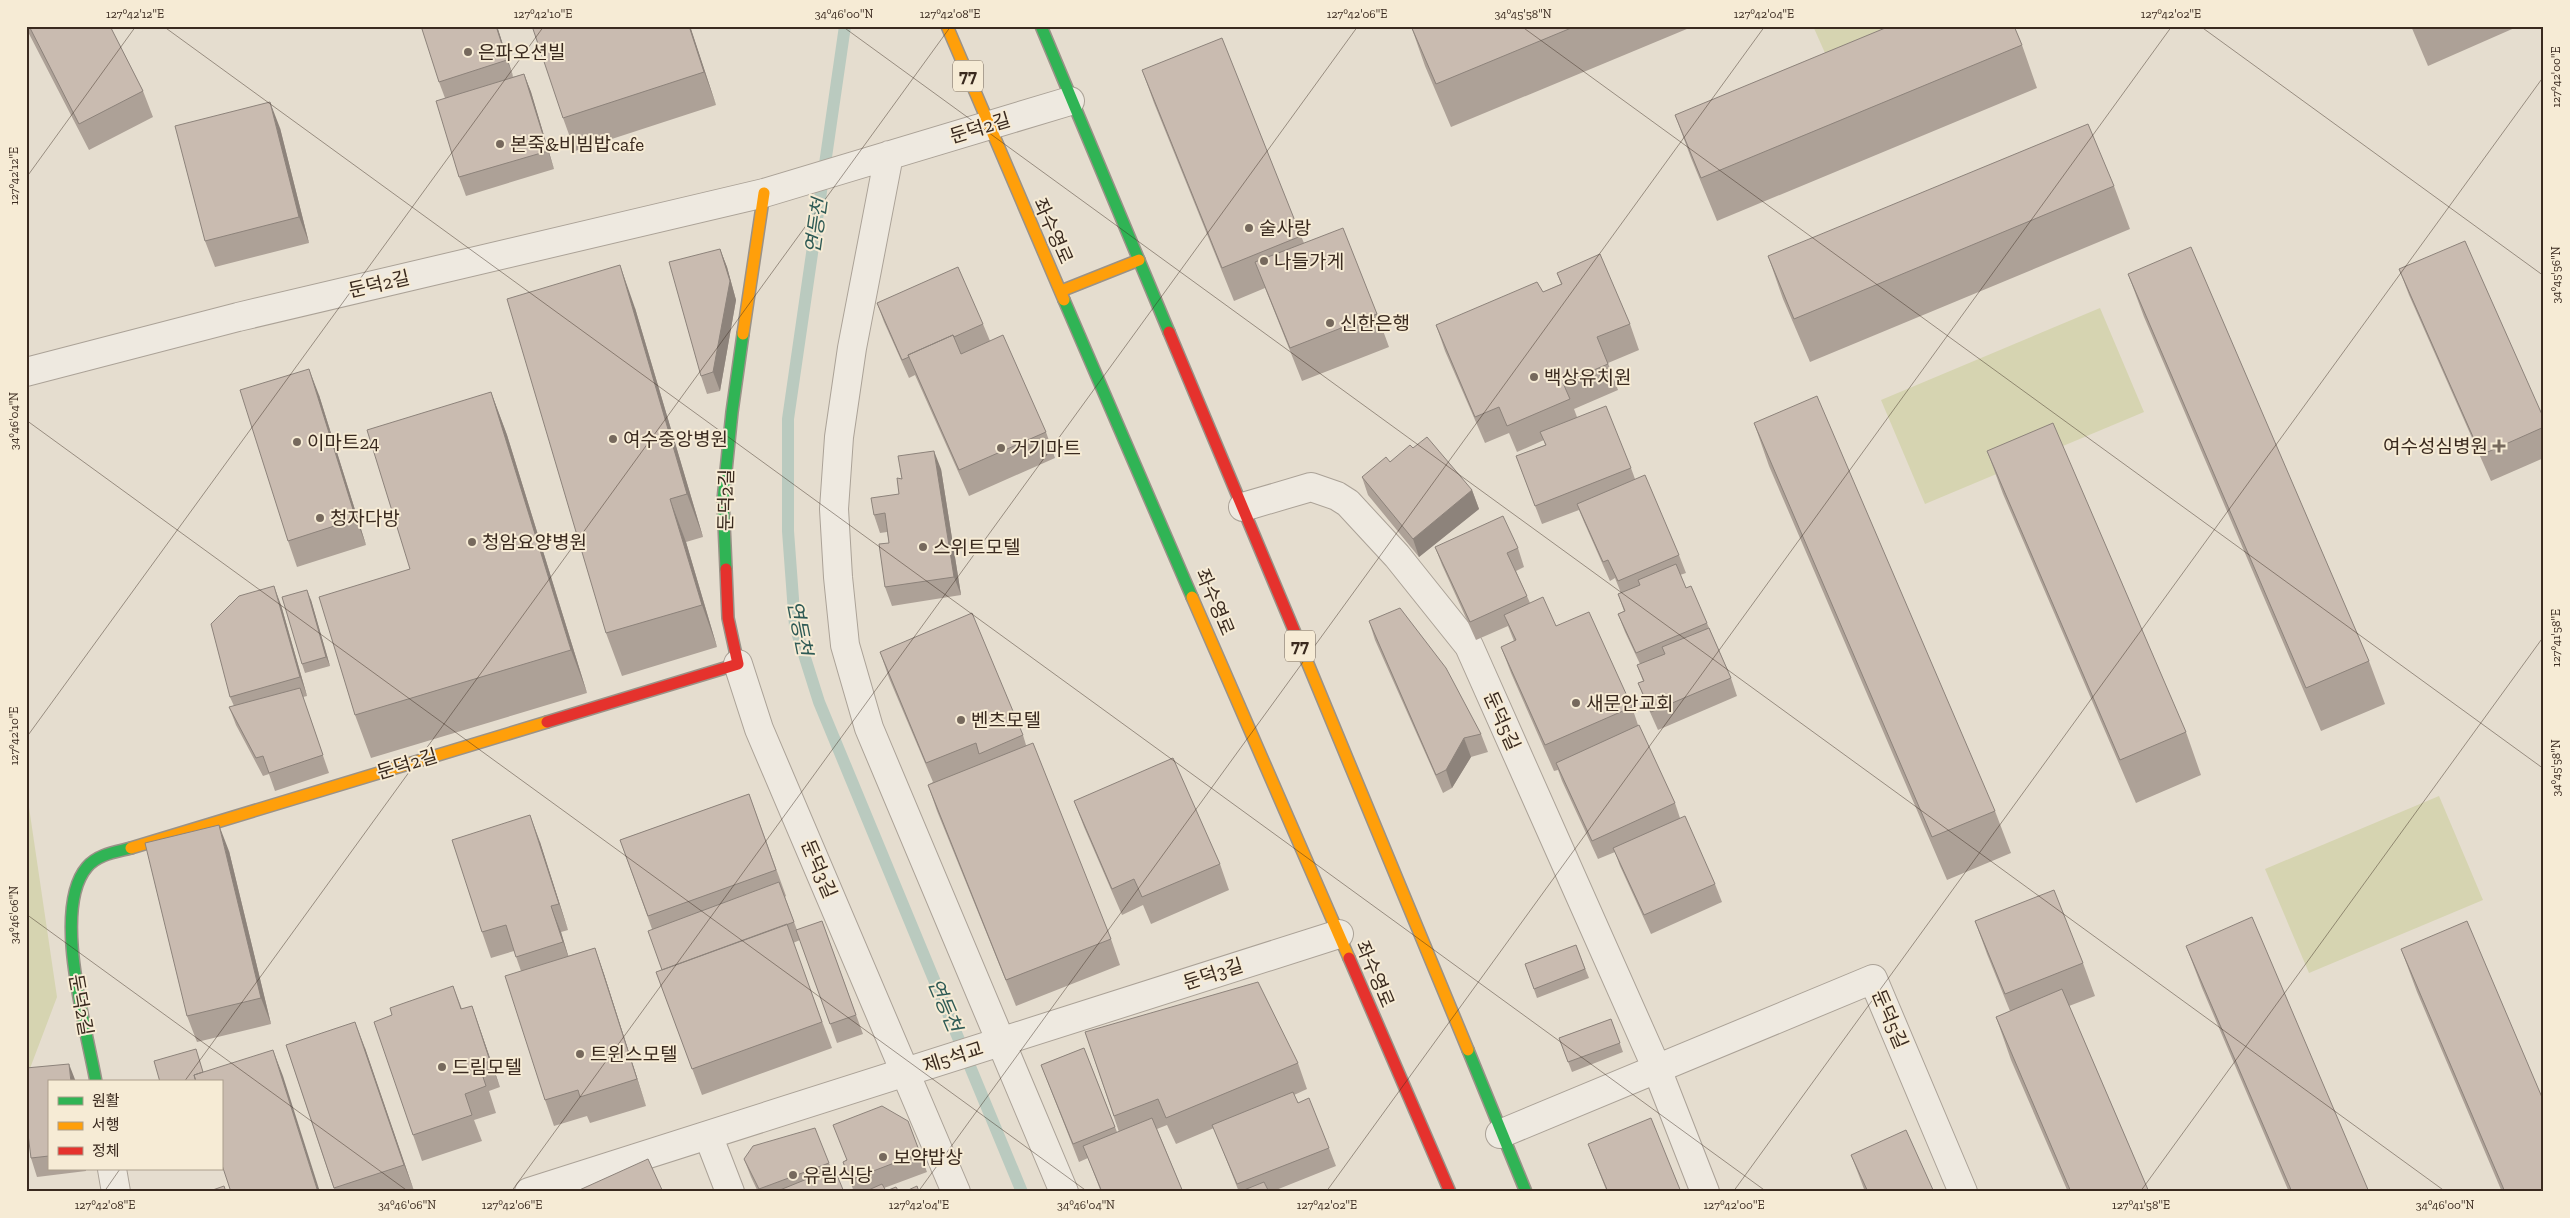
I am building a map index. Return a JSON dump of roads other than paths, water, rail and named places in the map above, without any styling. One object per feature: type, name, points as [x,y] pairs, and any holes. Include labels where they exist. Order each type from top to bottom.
[{"type":"main road","name":"좌수영로","points":[[947,26],[988,126],[1450,1192]]},
{"type":"main road","name":"77","points":[[1041,26],[1070,101],[1243,507],[1500,1134],[1526,1192]]},
{"type":"main road","name":"둔덕2길","points":[[96,1080],[72,951],[71,933],[78,879],[88,864],[97,858],[738,664],[728,618],[723,500],[733,403],[764,193]]},
{"type":"main road","points":[[1060,291],[1139,260]]},
{"type":"street","name":"둔덕2길","points":[[26,372],[248,315],[764,193],[1070,101]]},
{"type":"street","points":[[890,155],[852,348],[839,437],[834,508],[838,577],[846,644],[869,728],[1064,1192]]},
{"type":"street","name":"둔덕5길","points":[[1243,507],[1311,487],[1337,496],[1348,504],[1397,556],[1469,646],[1657,1069],[1705,1192]]},
{"type":"street","name":"둔덕3길","points":[[738,664],[760,729],[956,1192]]},
{"type":"street","name":"둔덕3길","points":[[1002,1041],[1339,934]]},
{"type":"street","name":"둔덕5길","points":[[1500,1134],[1873,979],[1962,1192]]},
{"type":"street","name":"제5석교","points":[[905,1072],[1002,1041]]},
{"type":"street","points":[[529,1192],[905,1072]]},
{"type":"street","points":[[708,1135],[730,1192]]},
{"type":"street","points":[[112,1170],[116,1192]]},
{"type":"waterway","name":"연등천","points":[[845,26],[788,419],[788,531],[795,626],[819,702],[1022,1192]]},
{"type":"place","name":"은파오션빌","points":[[468,52]]},
{"type":"place","name":"본죽&비빔밥cafe","points":[[500,144]]},
{"type":"place","name":"술사랑","points":[[1249,228]]},
{"type":"place","name":"나들가게","points":[[1264,261]]},
{"type":"place","name":"신한은행","points":[[1330,323]]},
{"type":"place","name":"백상유치원","points":[[1534,377]]},
{"type":"place","name":"여수중앙병원","points":[[613,439]]},
{"type":"place","name":"이마트24","points":[[297,442]]},
{"type":"place","name":"여수성심병원","points":[[2499,446]]},
{"type":"place","name":"거기마트","points":[[1001,448]]},
{"type":"place","name":"청자다방","points":[[320,518]]},
{"type":"place","name":"청암요양병원","points":[[472,542]]},
{"type":"place","name":"스위트모텔","points":[[923,547]]},
{"type":"place","name":"새문안교회","points":[[1576,703]]},
{"type":"place","name":"벤츠모텔","points":[[961,720]]},
{"type":"place","name":"트윈스모텔","points":[[580,1054]]},
{"type":"place","name":"드림모텔","points":[[442,1067]]},
{"type":"place","name":"보약밥상","points":[[883,1157]]},
{"type":"place","name":"유림식당","points":[[793,1175]]}]
